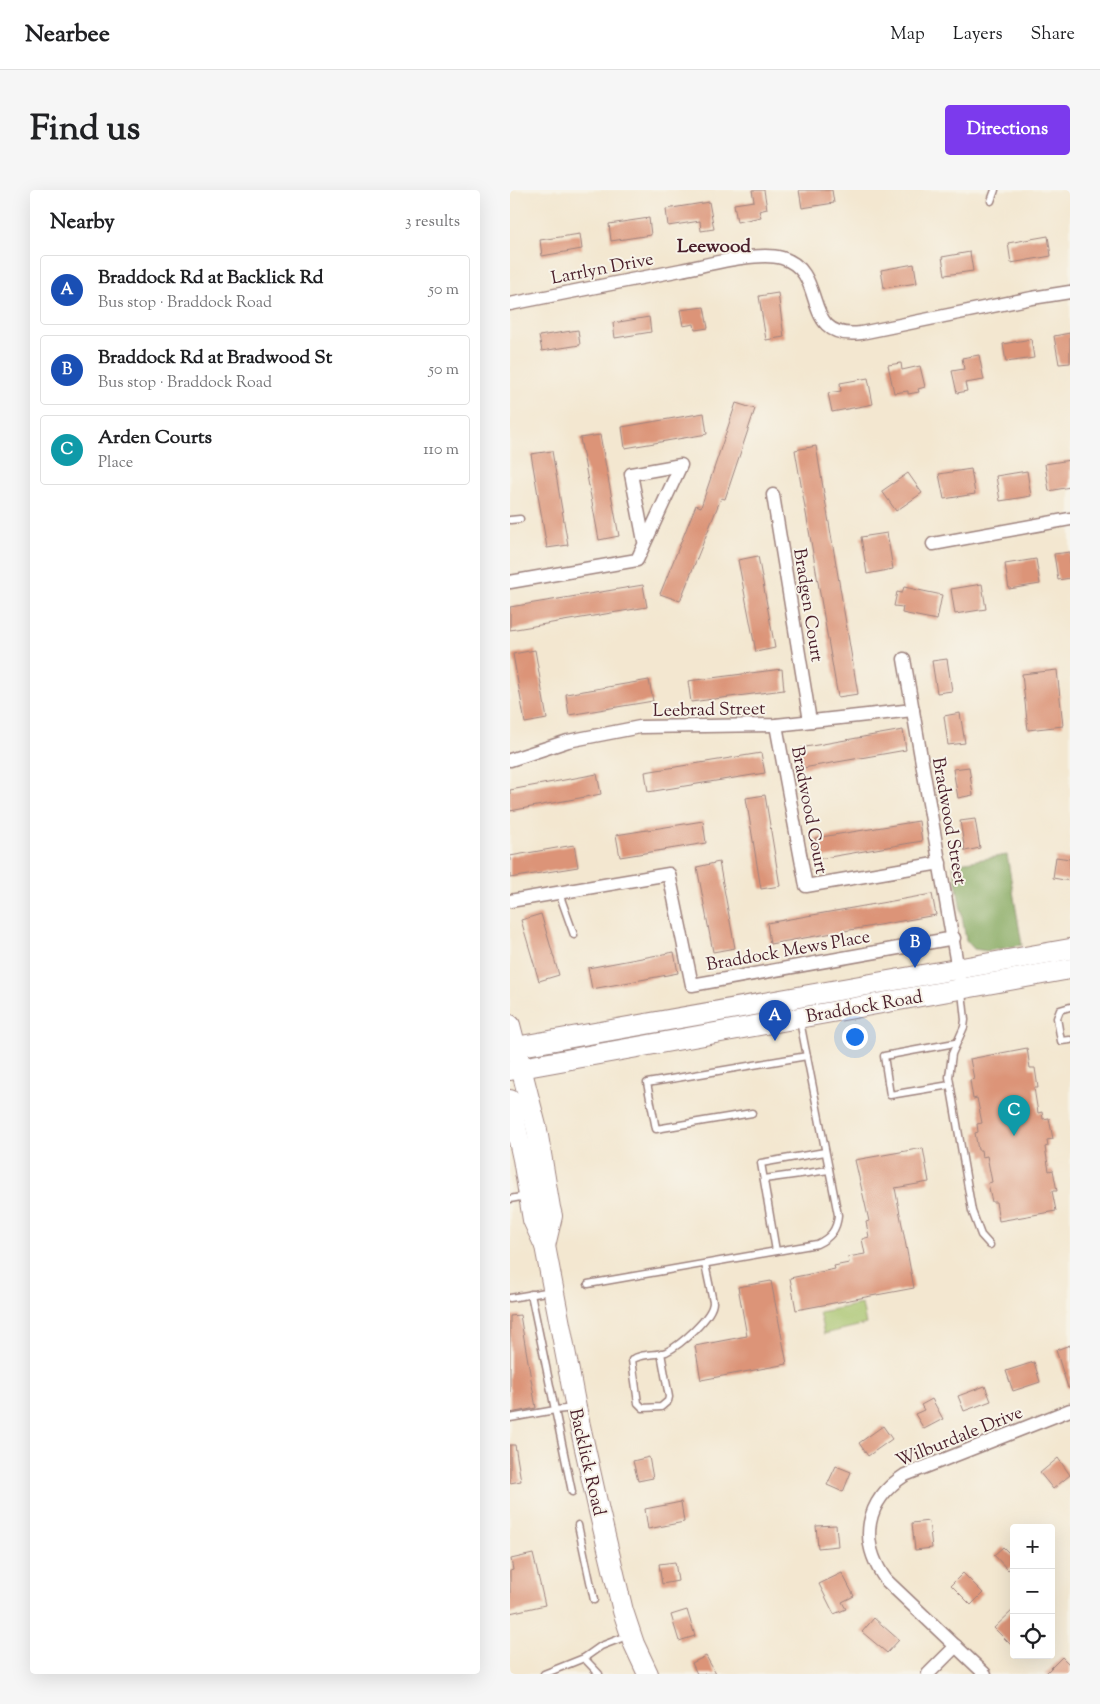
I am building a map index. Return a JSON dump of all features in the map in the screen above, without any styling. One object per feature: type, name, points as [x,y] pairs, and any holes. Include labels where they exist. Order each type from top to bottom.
[{"type":"main road","name":"Braddock Road","points":[[513,1047],[1070,949]]},
{"type":"main road","name":"Braddock Road","points":[[516,1069],[1070,969]]},
{"type":"main road","name":"Backlick Road","points":[[510,1025],[516,1069],[537,1130],[552,1216],[545,1246]]},
{"type":"main road","name":"Backlick Road","points":[[510,1100],[520,1159],[530,1195],[533,1220],[545,1246],[576,1408],[621,1602],[631,1634],[648,1674]]},
{"type":"street","name":"Larrlyn Drive","points":[[510,304],[720,262],[772,256],[783,258],[793,263],[802,271],[809,281],[819,315],[832,329],[844,333],[861,333],[1070,292]]},
{"type":"street","points":[[510,582],[637,560],[644,541],[681,465],[631,474],[644,541]]},
{"type":"street","name":"Bradgen Court","points":[[773,495],[810,721]]},
{"type":"street","points":[[933,544],[1070,519]]},
{"type":"street","name":"Bradwood Street","points":[[904,659],[954,938],[961,988]]},
{"type":"street","name":"Leebrad Street","points":[[510,760],[568,741],[640,728],[776,725],[913,710]]},
{"type":"street","name":"Bradwood Court","points":[[776,725],[806,886],[940,863]]},
{"type":"street","name":"Braddock Mews Place","points":[[510,901],[669,874],[692,985],[954,938]]},
{"type":"street","name":"Wilburdale Drive","points":[[985,1674],[886,1580],[872,1556],[869,1543],[870,1522],[877,1503],[888,1488],[905,1475],[1070,1410]]},
{"type":"street","points":[[928,1674],[956,1646]]},
{"type":"lane","points":[[991,200],[996,190]]},
{"type":"lane","points":[[510,520],[520,519]]},
{"type":"lane","points":[[559,892],[574,935]]},
{"type":"lane","points":[[961,988],[965,1020],[961,1033],[955,1043],[950,1063],[950,1085],[972,1211],[981,1235],[990,1245]]},
{"type":"lane","points":[[1070,1008],[1060,1010],[1057,1018],[1061,1041],[1070,1040]]},
{"type":"lane","points":[[588,1284],[816,1244],[824,1241],[834,1231],[838,1215],[800,1017]]},
{"type":"lane","points":[[950,1085],[890,1095],[884,1056],[955,1043]]},
{"type":"lane","points":[[752,1113],[656,1130],[647,1082],[807,1056]]},
{"type":"lane","points":[[776,1252],[761,1163],[826,1152]]},
{"type":"lane","points":[[764,1179],[829,1170]]},
{"type":"lane","points":[[510,1200],[530,1195]]},
{"type":"lane","points":[[661,1353],[669,1397],[668,1401],[661,1407],[643,1408],[638,1403],[632,1360],[636,1357],[661,1353],[671,1349],[704,1320],[710,1312],[713,1302],[705,1264]]},
{"type":"lane","points":[[510,1298],[553,1290]]},
{"type":"lane","points":[[531,1294],[572,1492]]},
{"type":"lane","points":[[510,1418],[576,1408]]},
{"type":"lane","points":[[578,1525],[594,1600]]},
{"type":"lane","points":[[544,1674],[557,1672],[584,1658],[601,1646],[631,1634]]},
{"type":"lane","points":[[584,1658],[599,1674]]},
{"type":"green space","points":[[1007,855],[1022,945],[987,951],[974,949],[966,940],[953,864]]},
{"type":"green space","points":[[862,1304],[866,1324],[824,1334],[819,1312]]},
{"type":"building","points":[[752,190],[764,190],[767,209],[759,211],[761,217],[737,222],[734,204],[754,201]]},
{"type":"building","points":[[799,190],[832,190],[834,203],[802,208]]},
{"type":"building","points":[[709,202],[714,229],[701,231],[700,221],[668,226],[666,209]]},
{"type":"building","points":[[649,218],[651,235],[611,241],[609,224]]},
{"type":"building","points":[[580,234],[582,249],[542,256],[540,240]]},
{"type":"building","points":[[1048,236],[1051,256],[1011,263],[1008,243]]},
{"type":"building","points":[[970,252],[973,271],[945,275],[942,257]]},
{"type":"building","points":[[914,264],[917,283],[884,288],[881,270]]},
{"type":"building","points":[[778,293],[784,337],[766,340],[759,296]]},
{"type":"building","points":[[704,307],[708,328],[695,330],[694,324],[683,326],[680,310]]},
{"type":"building","points":[[649,317],[651,332],[615,338],[613,323]]},
{"type":"building","points":[[578,330],[580,345],[542,351],[539,336]]},
{"type":"building","points":[[1070,333],[1070,363],[1059,364],[1054,336]]},
{"type":"building","points":[[1031,339],[1034,358],[1006,362],[1003,344]]},
{"type":"building","points":[[979,355],[984,380],[965,383],[967,391],[957,393],[952,371],[964,369],[962,358]]},
{"type":"building","points":[[901,363],[902,370],[920,366],[925,387],[918,389],[919,392],[908,394],[908,391],[894,393],[888,365]]},
{"type":"building","points":[[868,378],[873,404],[832,412],[828,393],[841,391],[840,383]]},
{"type":"building","points":[[736,403],[755,409],[725,499],[721,498],[680,601],[660,594],[696,505],[701,507]]},
{"type":"building","points":[[704,413],[707,434],[625,448],[622,427]]},
{"type":"building","points":[[600,435],[619,536],[599,540],[580,438]]},
{"type":"building","points":[[816,446],[858,694],[838,697],[795,450]]},
{"type":"building","points":[[552,451],[568,545],[547,548],[531,454]]},
{"type":"building","points":[[1070,460],[1070,487],[1049,491],[1045,464]]},
{"type":"building","points":[[971,469],[975,494],[944,499],[939,474]]},
{"type":"building","points":[[1027,471],[1031,496],[1000,501],[996,476]]},
{"type":"building","points":[[908,473],[922,493],[896,511],[882,491]]},
{"type":"building","points":[[887,533],[893,569],[867,574],[861,537]]},
{"type":"building","points":[[1070,552],[1070,578],[1058,580],[1054,554]]},
{"type":"building","points":[[758,556],[775,648],[756,652],[738,560]]},
{"type":"building","points":[[1036,559],[1040,584],[1009,589],[1005,564]]},
{"type":"building","points":[[982,584],[986,609],[955,614],[951,589]]},
{"type":"building","points":[[643,585],[647,607],[510,630],[510,607]]},
{"type":"building","points":[[904,587],[942,595],[937,620],[902,613],[903,607],[894,606],[897,592],[902,593]]},
{"type":"building","points":[[535,650],[547,719],[525,723],[513,654]]},
{"type":"building","points":[[947,659],[952,691],[937,693],[932,661]]},
{"type":"building","points":[[782,669],[784,690],[691,702],[688,681]]},
{"type":"building","points":[[1057,670],[1063,726],[1028,730],[1022,674]]},
{"type":"building","points":[[649,680],[653,701],[569,715],[566,694]]},
{"type":"building","points":[[960,713],[965,743],[948,745],[944,716]]},
{"type":"building","points":[[903,730],[906,750],[803,768],[800,748]]},
{"type":"building","points":[[761,753],[765,773],[648,792],[645,772]]},
{"type":"building","points":[[969,767],[973,795],[958,798],[953,769]]},
{"type":"building","points":[[597,774],[601,794],[510,811],[510,790]]},
{"type":"building","points":[[765,795],[780,886],[761,889],[746,798]]},
{"type":"building","points":[[975,819],[980,848],[965,851],[960,821]]},
{"type":"building","points":[[703,821],[706,843],[620,857],[616,835]]},
{"type":"building","points":[[919,821],[922,841],[818,859],[815,838]]},
{"type":"building","points":[[574,845],[578,867],[510,878],[510,856]]},
{"type":"building","points":[[1056,857],[1070,859],[1070,881],[1053,878]]},
{"type":"building","points":[[719,862],[735,948],[713,952],[697,867]]},
{"type":"building","points":[[932,894],[936,915],[770,944],[767,923]]},
{"type":"building","points":[[541,914],[559,975],[539,981],[521,920]]},
{"type":"building","points":[[674,952],[678,973],[592,989],[588,968]]},
{"type":"building","points":[[1027,1048],[1030,1068],[1035,1068],[1038,1088],[1034,1088],[1038,1113],[1042,1112],[1043,1119],[1049,1118],[1053,1139],[1047,1140],[1048,1146],[1045,1147],[1049,1171],[1053,1170],[1057,1191],[1052,1191],[1056,1211],[999,1221],[996,1202],[992,1202],[988,1183],[992,1182],[987,1156],[982,1157],[981,1150],[978,1150],[975,1133],[978,1132],[977,1124],[982,1123],[977,1098],[973,1099],[970,1080],[974,1079],[970,1059]]},
{"type":"building","points":[[923,1148],[929,1182],[895,1188],[914,1288],[796,1310],[790,1278],[835,1269],[834,1266],[849,1263],[848,1257],[865,1254],[862,1239],[869,1237],[866,1222],[869,1221],[855,1160]]},
{"type":"building","points":[[771,1281],[787,1364],[701,1380],[695,1346],[747,1336],[738,1287]]},
{"type":"building","points":[[520,1315],[536,1408],[510,1413],[510,1316]]},
{"type":"building","points":[[1070,1345],[1070,1388],[1068,1388],[1056,1350]]},
{"type":"building","points":[[1034,1362],[1040,1382],[1013,1391],[1006,1371]]},
{"type":"building","points":[[985,1386],[991,1401],[964,1411],[958,1396]]},
{"type":"building","points":[[932,1399],[943,1419],[924,1429],[915,1414],[924,1410],[921,1405]]},
{"type":"building","points":[[883,1426],[892,1439],[868,1456],[859,1443]]},
{"type":"building","points":[[510,1445],[515,1445],[521,1481],[510,1483]]},
{"type":"building","points":[[649,1457],[653,1478],[638,1481],[633,1461]]},
{"type":"building","points":[[1058,1458],[1070,1475],[1053,1489],[1040,1473]]},
{"type":"building","points":[[836,1466],[851,1472],[843,1492],[827,1485]]},
{"type":"building","points":[[681,1502],[684,1522],[648,1529],[645,1509]]},
{"type":"building","points":[[929,1521],[932,1548],[915,1550],[912,1523]]},
{"type":"building","points":[[836,1525],[838,1546],[818,1548],[816,1526]]},
{"type":"building","points":[[1003,1547],[1010,1554],[1010,1568],[1008,1570],[994,1555]]},
{"type":"building","points":[[533,1554],[545,1605],[510,1613],[510,1571],[513,1570],[511,1559]]},
{"type":"building","points":[[675,1562],[678,1581],[662,1584],[659,1564]]},
{"type":"building","points":[[842,1573],[854,1596],[842,1602],[846,1609],[834,1614],[819,1584]]},
{"type":"building","points":[[963,1573],[983,1593],[971,1605],[951,1585]]},
{"type":"building","points":[[687,1610],[695,1636],[679,1641],[671,1615]]},
{"type":"building","points":[[1010,1613],[1010,1644],[994,1628]]},
{"type":"building","points":[[874,1618],[899,1640],[887,1653],[862,1632]]},
{"type":"building","points":[[706,1656],[716,1674],[697,1674],[692,1663]]},
{"type":"building","points":[[1062,1657],[1070,1665],[1070,1674],[1045,1674]]},
{"type":"place","name":"Braddock Rd at Bradwood St","points":[[915,968]]},
{"type":"place","name":"Braddock Rd at Backlick Rd","points":[[775,1041]]},
{"type":"place","name":"Arden Courts","points":[[1014,1136]]},
{"type":"district","name":"Leewood","points":[[714,245]]}]
